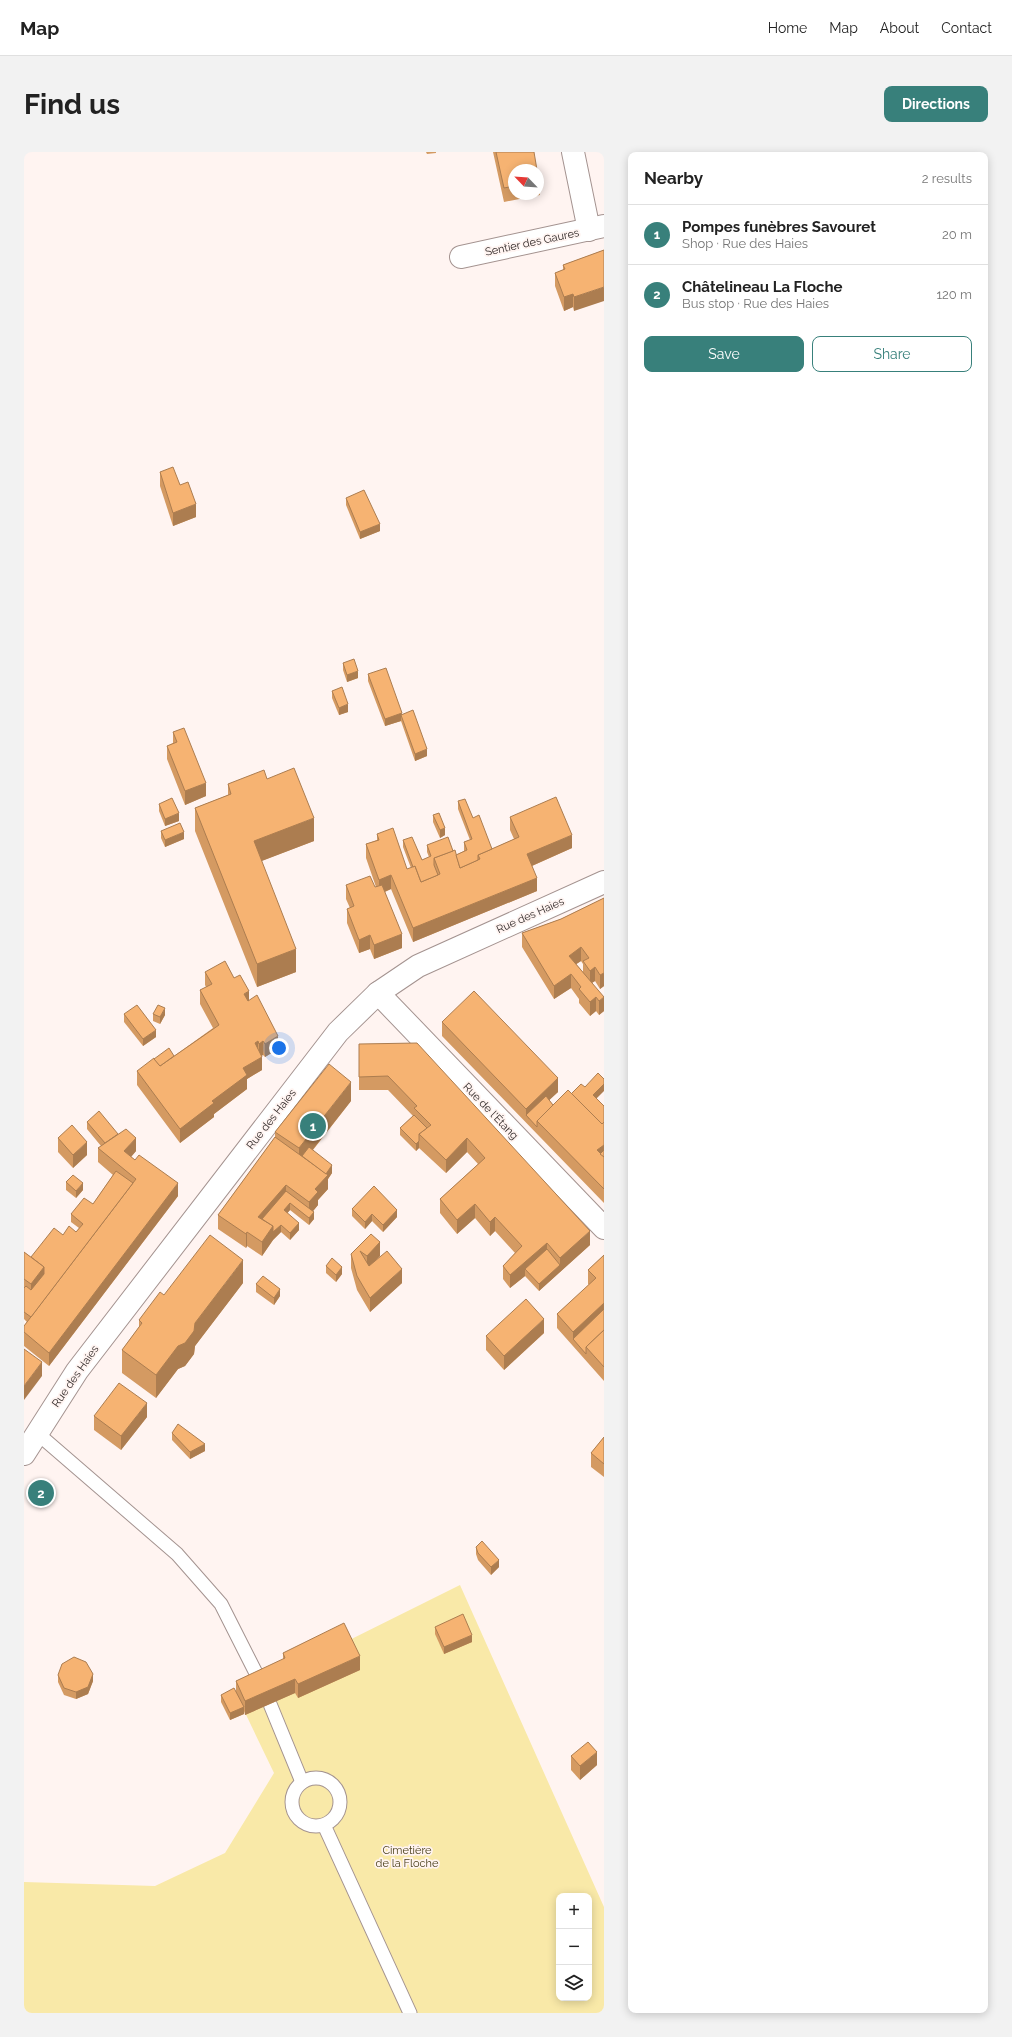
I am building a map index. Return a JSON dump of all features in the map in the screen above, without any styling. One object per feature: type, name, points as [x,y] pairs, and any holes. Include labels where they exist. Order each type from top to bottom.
[{"type":"street","points":[[573,152],[596,228]]},
{"type":"street","name":"Sentier des Gaures","points":[[461,258],[596,228]]},
{"type":"street","name":"Rue des Haies","points":[[24,1454],[77,1371],[338,1032],[378,994],[418,966],[604,882]]},
{"type":"street","name":"Rue de l'Étang","points":[[378,994],[604,1228]]},
{"type":"lane","points":[[37,1433],[177,1554],[221,1604],[260,1683]]},
{"type":"lane","points":[[270,1704],[302,1782]]},
{"type":"lane","points":[[310,1778],[327,1780],[334,1785],[338,1792],[340,1802],[338,1812],[332,1820],[324,1825],[314,1826],[304,1823],[296,1816],[292,1807],[292,1797],[296,1788],[302,1782],[310,1778]]},
{"type":"lane","points":[[324,1825],[410,2013]]},
{"type":"green space","name":"Cimetière de la Floche","points":[[460,1585],[604,1907],[604,2013],[24,2013],[24,1882],[155,1886],[225,1853],[274,1773],[237,1696]]},
{"type":"building","points":[[496,152],[534,152],[536,164],[508,164],[508,187],[504,188]]},
{"type":"building","points":[[604,250],[604,287],[574,297],[573,294],[564,297],[555,273],[565,269],[563,265]]},
{"type":"building","points":[[173,467],[180,485],[188,482],[196,504],[173,513],[160,472]]},
{"type":"building","points":[[364,490],[380,524],[360,532],[346,498]]},
{"type":"building","points":[[354,659],[358,671],[347,675],[343,663]]},
{"type":"building","points":[[386,668],[402,713],[385,719],[368,674]]},
{"type":"building","points":[[342,687],[348,704],[339,708],[332,691]]},
{"type":"building","points":[[413,710],[427,749],[415,754],[401,715]]},
{"type":"building","points":[[184,728],[206,783],[185,791],[167,746],[177,742],[173,732]]},
{"type":"building","points":[[294,768],[314,818],[254,841],[296,949],[257,964],[195,808],[231,794],[228,784],[264,770],[267,779]]},
{"type":"building","points":[[556,797],[572,835],[527,854],[537,878],[413,928],[391,875],[379,880],[366,844],[379,840],[377,834],[393,828],[407,869],[415,866],[421,882],[440,874],[434,858],[455,850],[460,868],[480,859],[478,855],[519,837],[510,817]]},
{"type":"building","points":[[172,798],[179,813],[165,819],[159,804]]},
{"type":"building","points":[[465,799],[473,818],[479,815],[492,849],[478,855],[478,860],[460,868],[456,855],[467,850],[464,842],[472,839],[458,801]]},
{"type":"building","points":[[439,813],[445,828],[440,830],[433,815]]},
{"type":"building","points":[[180,823],[184,832],[165,840],[161,831]]},
{"type":"building","points":[[412,837],[422,860],[431,856],[427,845],[448,837],[453,851],[434,858],[434,865],[438,875],[421,882],[415,866],[413,867],[403,840]]},
{"type":"building","points":[[370,876],[375,887],[382,885],[402,934],[374,945],[370,935],[359,940],[347,909],[354,906],[346,885]]},
{"type":"building","points":[[604,898],[604,973],[600,975],[595,967],[590,971],[583,961],[589,958],[581,947],[569,956],[604,997],[599,1001],[596,997],[590,1002],[579,989],[581,987],[571,974],[554,986],[522,933],[561,919]]},
{"type":"building","points":[[225,961],[234,978],[240,975],[249,991],[244,994],[248,1001],[257,995],[278,1036],[265,1044],[263,1041],[259,1044],[258,1041],[255,1043],[262,1057],[243,1068],[247,1075],[212,1101],[214,1103],[180,1129],[137,1071],[154,1058],[160,1066],[219,1025],[200,990],[212,984],[205,972]]},
{"type":"building","points":[[474,991],[558,1078],[526,1109],[442,1022]]},
{"type":"building","points":[[137,1005],[156,1030],[143,1039],[124,1014]]},
{"type":"building","points":[[158,1005],[165,1008],[160,1017],[153,1014]]},
{"type":"building","points":[[417,1043],[590,1231],[560,1258],[547,1243],[510,1275],[503,1266],[522,1246],[495,1217],[490,1222],[475,1204],[457,1220],[440,1199],[485,1158],[467,1138],[446,1160],[419,1134],[431,1125],[414,1108],[417,1106],[388,1076],[359,1077],[359,1044]]},
{"type":"building","points":[[169,1048],[174,1056],[160,1066],[154,1059]]},
{"type":"building","points":[[329,1064],[351,1082],[299,1148],[275,1132]]},
{"type":"building","points":[[598,1073],[604,1079],[604,1084],[593,1095],[604,1106],[604,1122],[602,1124],[571,1094],[581,1084],[585,1087]]},
{"type":"building","points":[[568,1090],[602,1124],[604,1122],[604,1145],[597,1150],[604,1157],[604,1189],[537,1121]]},
{"type":"building","points":[[546,1096],[553,1105],[537,1121],[537,1127],[526,1115]]},
{"type":"building","points":[[99,1111],[118,1134],[105,1143],[87,1122]]},
{"type":"building","points":[[414,1115],[427,1128],[419,1134],[419,1141],[416,1144],[400,1128]]},
{"type":"building","points":[[72,1125],[87,1142],[73,1155],[58,1138]]},
{"type":"building","points":[[126,1129],[136,1138],[124,1151],[135,1160],[139,1155],[178,1183],[49,1353],[24,1332],[24,1326],[136,1179],[98,1148]]},
{"type":"building","points":[[275,1137],[328,1175],[315,1189],[318,1192],[309,1202],[286,1185],[258,1217],[273,1226],[262,1242],[247,1232],[246,1234],[218,1215]]},
{"type":"building","points":[[309,1147],[332,1165],[326,1174],[302,1156]]},
{"type":"building","points":[[604,1150],[604,1157],[600,1154]]},
{"type":"building","points":[[116,1171],[133,1183],[31,1317],[24,1312],[24,1288],[26,1286],[31,1290],[44,1274],[44,1267],[31,1257],[54,1228],[63,1235],[69,1226],[76,1232],[83,1224],[71,1214],[84,1198],[93,1204]]},
{"type":"building","points":[[73,1175],[83,1183],[76,1191],[66,1182]]},
{"type":"building","points":[[374,1186],[397,1210],[383,1225],[372,1214],[365,1222],[352,1209]]},
{"type":"building","points":[[286,1191],[314,1212],[309,1218],[290,1203],[284,1210],[299,1223],[290,1233],[281,1225],[273,1232],[273,1226],[262,1219]]},
{"type":"building","points":[[371,1234],[380,1242],[367,1256],[360,1251],[369,1266],[387,1251],[402,1269],[370,1298],[357,1276],[351,1254]]},
{"type":"building","points":[[210,1235],[243,1260],[195,1323],[194,1331],[185,1343],[178,1346],[156,1375],[122,1350],[142,1323],[139,1320],[160,1292],[164,1295]]},
{"type":"building","points":[[547,1249],[560,1265],[539,1284],[525,1269]]},
{"type":"building","points":[[24,1252],[44,1267],[31,1284],[24,1279]]},
{"type":"building","points":[[604,1255],[604,1303],[573,1332],[557,1314],[596,1278],[588,1270]]},
{"type":"building","points":[[332,1258],[342,1267],[336,1275],[326,1266]]},
{"type":"building","points":[[263,1276],[280,1289],[274,1298],[256,1284]]},
{"type":"building","points":[[526,1299],[544,1319],[504,1356],[486,1336]]},
{"type":"building","points":[[604,1309],[604,1330],[586,1347],[586,1354],[573,1339]]},
{"type":"building","points":[[604,1330],[604,1367],[586,1347]]},
{"type":"building","points":[[24,1349],[42,1362],[24,1386]]},
{"type":"building","points":[[119,1383],[147,1403],[121,1436],[94,1416]]},
{"type":"building","points":[[178,1424],[205,1444],[190,1452],[172,1433]]},
{"type":"building","points":[[604,1437],[604,1464],[591,1453]]},
{"type":"building","points":[[482,1541],[499,1560],[491,1567],[478,1553],[476,1547]]},
{"type":"building","points":[[463,1614],[472,1635],[444,1647],[435,1627]]},
{"type":"building","points":[[344,1623],[360,1656],[298,1684],[295,1679],[245,1701],[236,1681],[285,1658],[283,1653]]},
{"type":"building","points":[[74,1657],[86,1662],[93,1674],[88,1687],[76,1692],[64,1688],[58,1675],[62,1664]]},
{"type":"building","points":[[234,1688],[244,1707],[230,1713],[221,1695]]},
{"type":"building","points":[[588,1742],[597,1752],[580,1766],[571,1756]]},
{"type":"place","name":"Pompes funèbres Savouret","points":[[313,1126]]},
{"type":"place","name":"Châtelineau La Floche","points":[[41,1493]]}]
